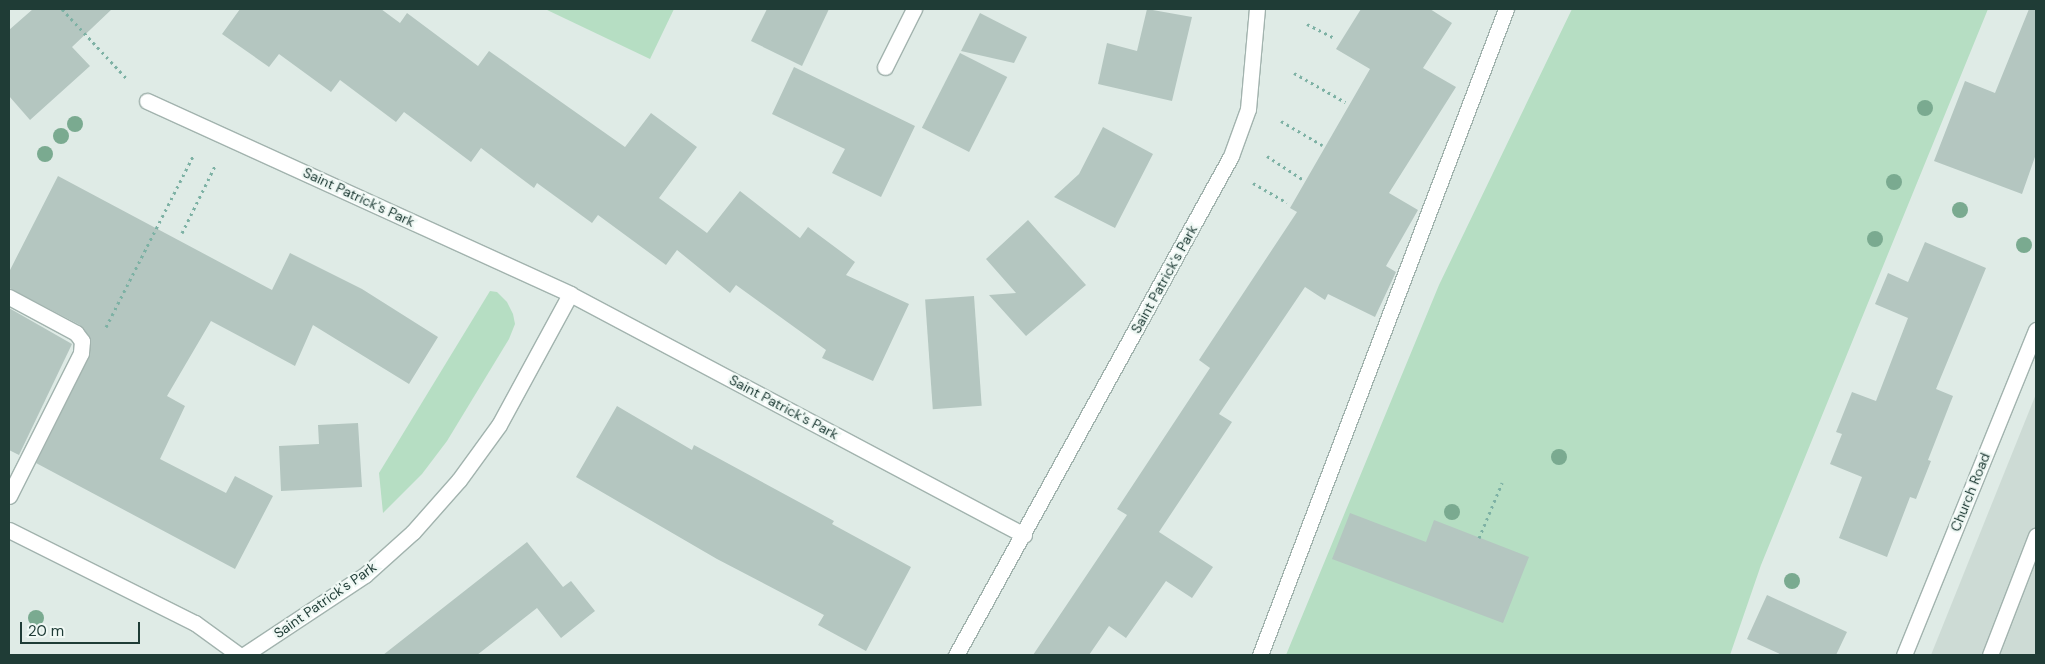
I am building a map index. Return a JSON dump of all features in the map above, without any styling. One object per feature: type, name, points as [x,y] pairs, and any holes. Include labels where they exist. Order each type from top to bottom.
[{"type":"street","points":[[885,68],[914,9]]},
{"type":"street","name":"Saint Patrick's Park","points":[[956,655],[1024,535],[1231,156],[1248,109],[1257,9]]},
{"type":"street","points":[[1260,655],[1506,9]]},
{"type":"street","name":"Saint Patrick's Park","points":[[148,101],[570,294],[1024,535]]},
{"type":"street","name":"Saint Patrick's Park","points":[[244,655],[366,575],[412,532],[459,480],[499,425],[570,294]]},
{"type":"street","points":[[9,298],[76,333],[82,341],[81,353],[9,496]]},
{"type":"street","name":"Church Road","points":[[1904,655],[2036,330]]},
{"type":"street","points":[[9,530],[195,623],[239,655]]},
{"type":"street","points":[[1990,655],[2036,536]]},
{"type":"path","points":[[62,9],[148,101]]},
{"type":"path","points":[[1306,24],[1334,38]]},
{"type":"path","points":[[1294,74],[1344,102]]},
{"type":"path","points":[[1281,121],[1322,145]]},
{"type":"path","points":[[82,341],[93,341],[102,334],[208,128]]},
{"type":"path","points":[[182,233],[228,137]]},
{"type":"path","points":[[1267,156],[1302,179]]},
{"type":"path","points":[[1253,183],[1287,204]]},
{"type":"path","points":[[1480,538],[1502,483]]},
{"type":"shaded area","points":[[2036,394],[2036,655],[1931,655]]},
{"type":"green space","points":[[545,9],[674,9],[650,59]]},
{"type":"green space","points":[[1572,9],[1988,9],[1761,565],[1730,655],[1286,655],[1439,285]]},
{"type":"green space","points":[[490,291],[497,292],[507,302],[513,314],[515,324],[509,339],[447,441],[422,474],[383,513],[379,473]]},
{"type":"building","points":[[33,9],[112,9],[72,47],[90,66],[30,120],[9,96],[9,30]]},
{"type":"building","points":[[240,9],[381,9],[400,23],[407,13],[478,66],[489,51],[625,147],[651,113],[697,147],[659,198],[707,233],[740,191],[800,238],[808,227],[855,262],[846,275],[909,304],[873,381],[822,358],[826,350],[736,285],[730,293],[677,250],[666,265],[598,215],[592,223],[537,183],[534,188],[481,148],[471,162],[404,112],[396,122],[340,80],[331,92],[279,54],[269,67],[222,34]]},
{"type":"building","points":[[767,9],[829,9],[802,66],[751,41]]},
{"type":"building","points":[[1147,9],[1192,17],[1172,101],[1098,84],[1107,43],[1137,51]]},
{"type":"building","points":[[1361,9],[1430,9],[1452,23],[1423,68],[1456,87],[1389,193],[1418,210],[1386,266],[1396,272],[1375,317],[1328,294],[1325,300],[1305,287],[1219,414],[1232,422],[1159,532],[1213,567],[1192,598],[1166,581],[1126,638],[1109,626],[1089,655],[1033,655],[1127,515],[1117,509],[1210,368],[1199,360],[1297,212],[1290,208],[1370,69],[1336,49]]},
{"type":"building","points":[[2029,9],[2036,9],[2036,154],[2022,194],[1934,161],[1965,81],[1995,93]]},
{"type":"building","points":[[980,13],[1027,37],[1014,63],[961,51]]},
{"type":"building","points":[[960,53],[1007,77],[969,152],[922,128]]},
{"type":"building","points":[[794,67],[915,126],[881,197],[832,173],[845,149],[772,114]]},
{"type":"building","points":[[1103,127],[1153,154],[1115,228],[1054,197],[1079,174]]},
{"type":"building","points":[[58,176],[272,290],[290,253],[362,289],[438,337],[409,384],[313,325],[295,366],[211,321],[167,396],[185,406],[160,459],[226,493],[235,476],[273,496],[235,569],[36,463],[89,357],[91,342],[80,325],[9,288],[9,272]]},
{"type":"building","points":[[1028,220],[1086,285],[1026,336],[989,295],[1016,293],[986,259]]},
{"type":"building","points":[[1925,242],[1986,268],[1936,389],[1953,396],[1928,460],[1931,461],[1916,499],[1910,497],[1887,557],[1839,538],[1862,477],[1830,464],[1842,434],[1836,432],[1852,392],[1876,401],[1908,318],[1875,304],[1888,273],[1908,282]]},
{"type":"building","points":[[974,296],[982,406],[933,409],[925,299]]},
{"type":"building","points":[[9,308],[72,344],[19,455],[9,450]]},
{"type":"building","points":[[617,406],[692,450],[694,445],[834,521],[832,524],[911,567],[866,651],[818,625],[824,615],[717,559],[576,477]]},
{"type":"building","points":[[358,423],[362,487],[281,491],[279,446],[319,444],[318,425]]},
{"type":"building","points":[[1350,513],[1426,542],[1434,520],[1529,557],[1503,623],[1332,559]]},
{"type":"building","points":[[527,542],[563,587],[571,581],[595,611],[561,638],[537,608],[477,655],[383,655]]},
{"type":"building","points":[[1767,595],[1847,632],[1836,655],[1782,655],[1747,639]]}]
